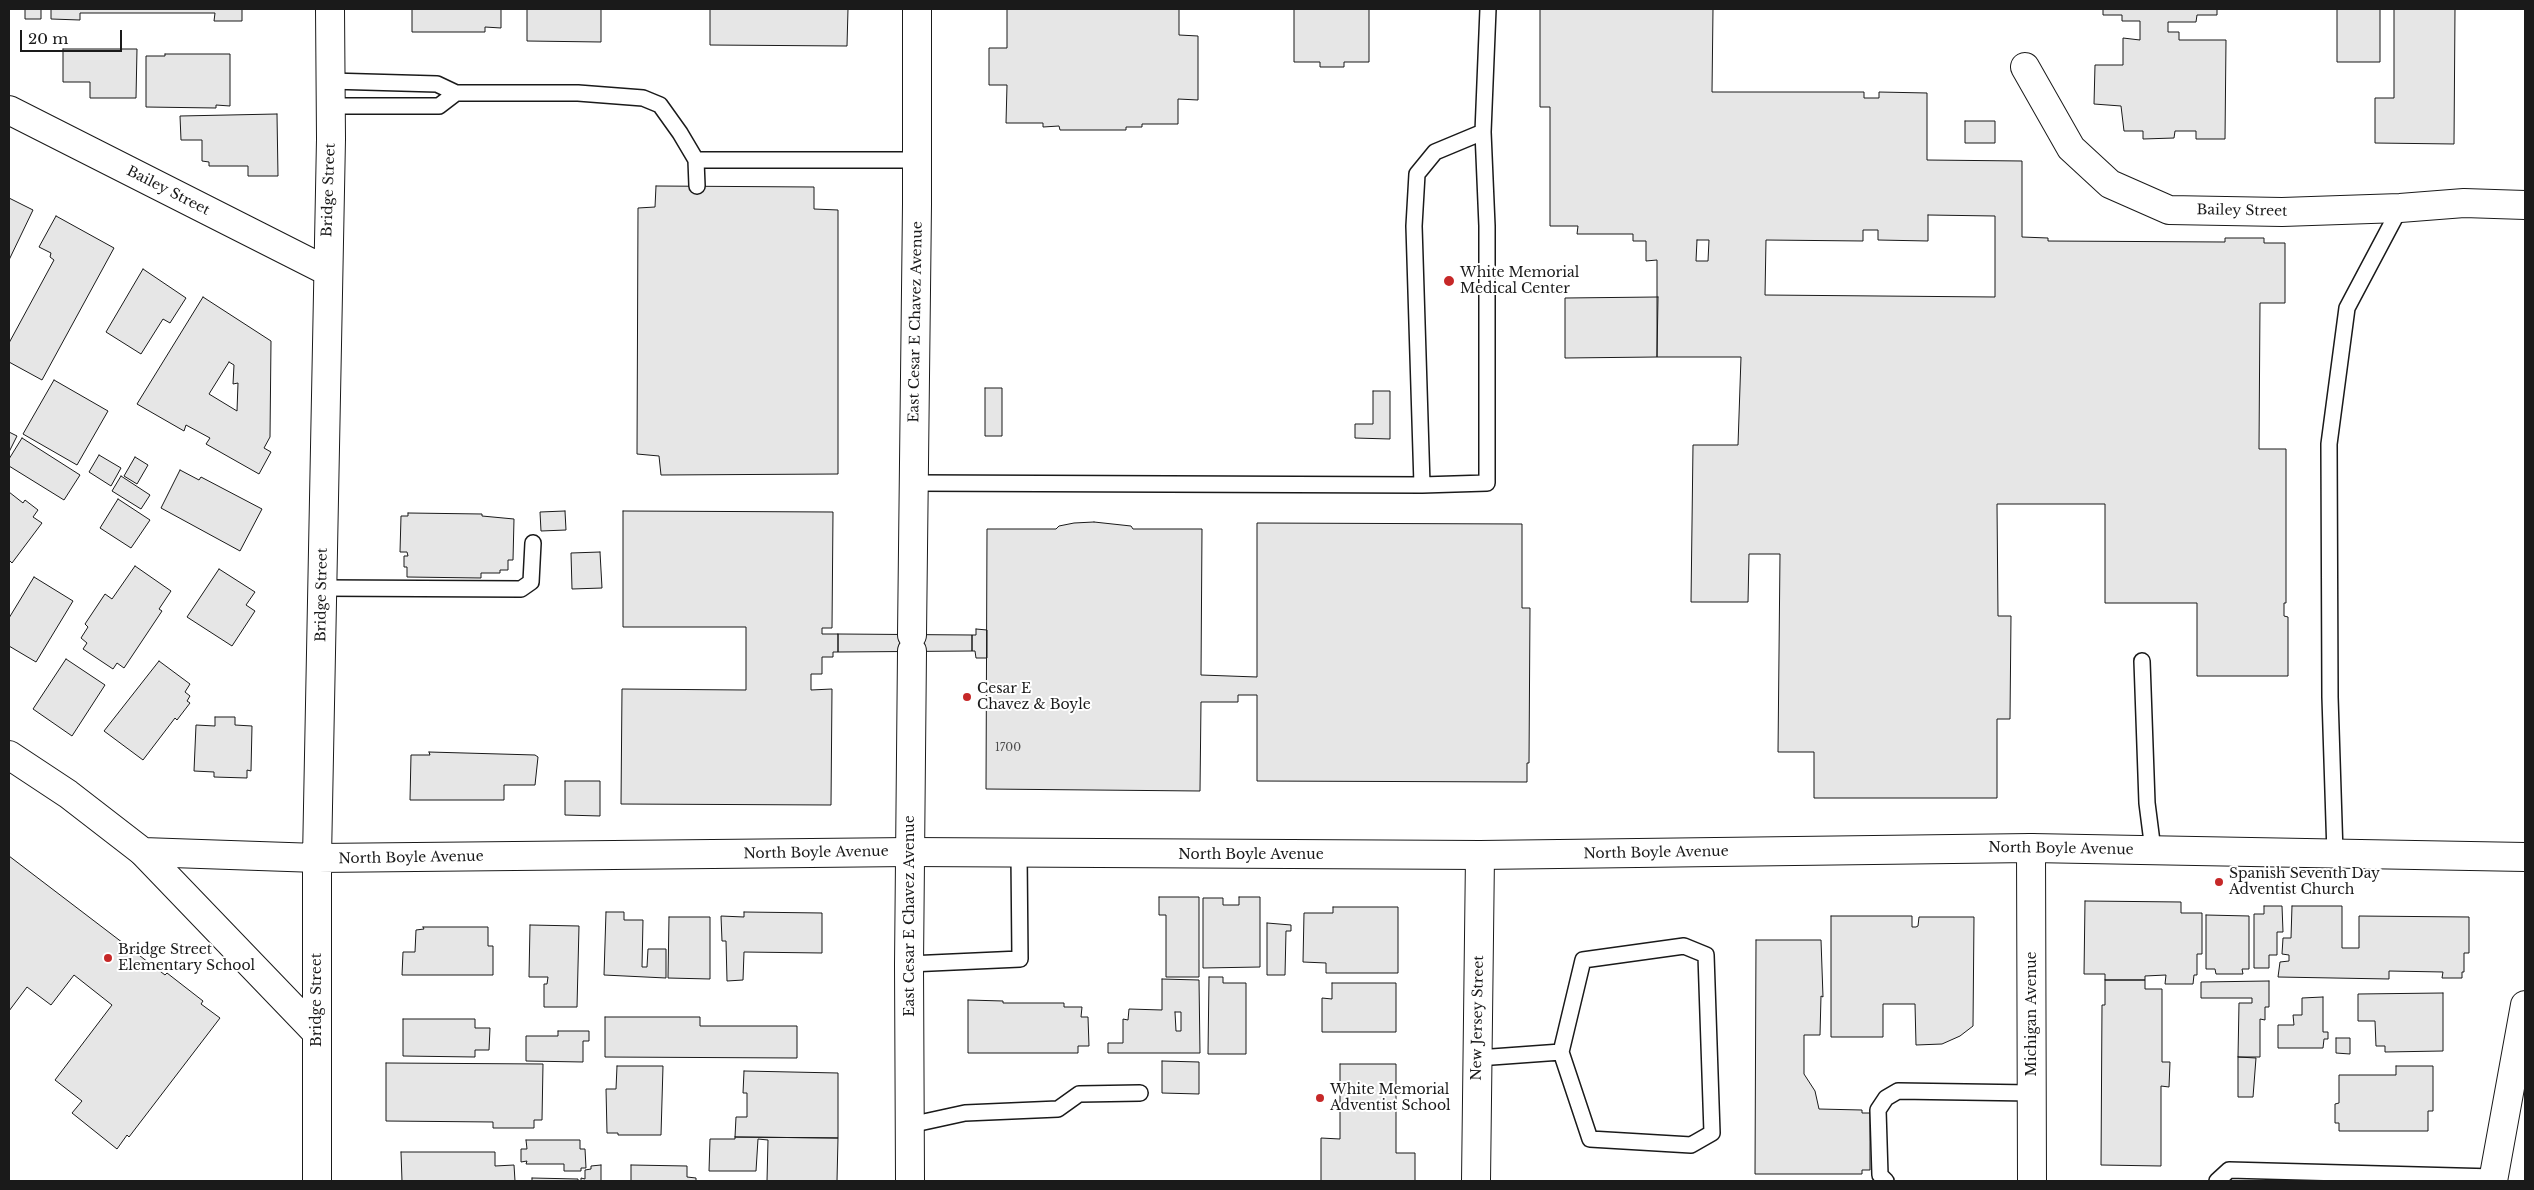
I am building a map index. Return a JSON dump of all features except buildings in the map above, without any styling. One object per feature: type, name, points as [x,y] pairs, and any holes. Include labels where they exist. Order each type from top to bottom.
[{"type":"street","name":"Bridge Street","points":[[317,1181],[317,858],[331,94],[330,9]]},
{"type":"street","name":"East Cesar E Chavez Avenue","points":[[910,1181],[909,964],[917,9]]},
{"type":"street","name":"Bailey Street","points":[[2025,68],[2071,148],[2110,184],[2169,210],[2282,212],[2400,208],[2464,203],[2525,205]]},
{"type":"street","name":"Bailey Street","points":[[9,110],[327,271]]},
{"type":"street","points":[[9,755],[68,794],[143,852],[317,1033]]},
{"type":"street","name":"North Boyle Avenue","points":[[143,852],[317,858],[910,852],[1480,855],[2031,848],[2525,857]]},
{"type":"street","name":"Michigan Avenue","points":[[2031,848],[2032,1181]]},
{"type":"street","name":"New Jersey Street","points":[[1476,1181],[1480,855]]},
{"type":"street","points":[[2493,1179],[2525,1005]]},
{"type":"lane","points":[[914,484],[1422,485],[1487,483],[1487,226],[1483,132],[1488,9]]},
{"type":"lane","points":[[331,94],[437,84],[456,94],[578,93],[643,98],[660,105],[696,160],[697,186]]},
{"type":"lane","points":[[331,94],[439,106],[456,94]]},
{"type":"lane","points":[[1422,485],[1414,226],[1417,174],[1435,152],[1483,132]]},
{"type":"lane","points":[[696,160],[917,160]]},
{"type":"lane","points":[[2335,854],[2330,697],[2329,444],[2347,308],[2400,208]]},
{"type":"lane","points":[[322,588],[521,589],[531,582],[533,543]]},
{"type":"lane","points":[[2142,661],[2147,803],[2153,850]]},
{"type":"lane","points":[[909,964],[1020,959],[1019,854]]},
{"type":"lane","points":[[1684,946],[1706,955],[1712,1133],[1691,1144],[1590,1139],[1561,1052],[1583,960],[1684,946]]},
{"type":"lane","points":[[1478,1058],[1561,1052]]},
{"type":"lane","points":[[1886,1181],[1880,1175],[1878,1110],[1886,1098],[1898,1091],[2032,1093]]},
{"type":"lane","points":[[910,1125],[965,1113],[1058,1109],[1079,1094],[1140,1093]]},
{"type":"lane","points":[[2217,1181],[2229,1170],[2493,1179]]},
{"type":"place","name":"White Memorial Medical Center","points":[[1449,281]]},
{"type":"place","name":"Cesar E Chavez & Boyle","points":[[967,697]]},
{"type":"place","name":"Spanish Seventh Day Adventist Church","points":[[2219,882]]},
{"type":"place","name":"Bridge Street Elementary School","points":[[108,958]]},
{"type":"place","name":"White Memorial Adventist School","points":[[1320,1098]]}]
